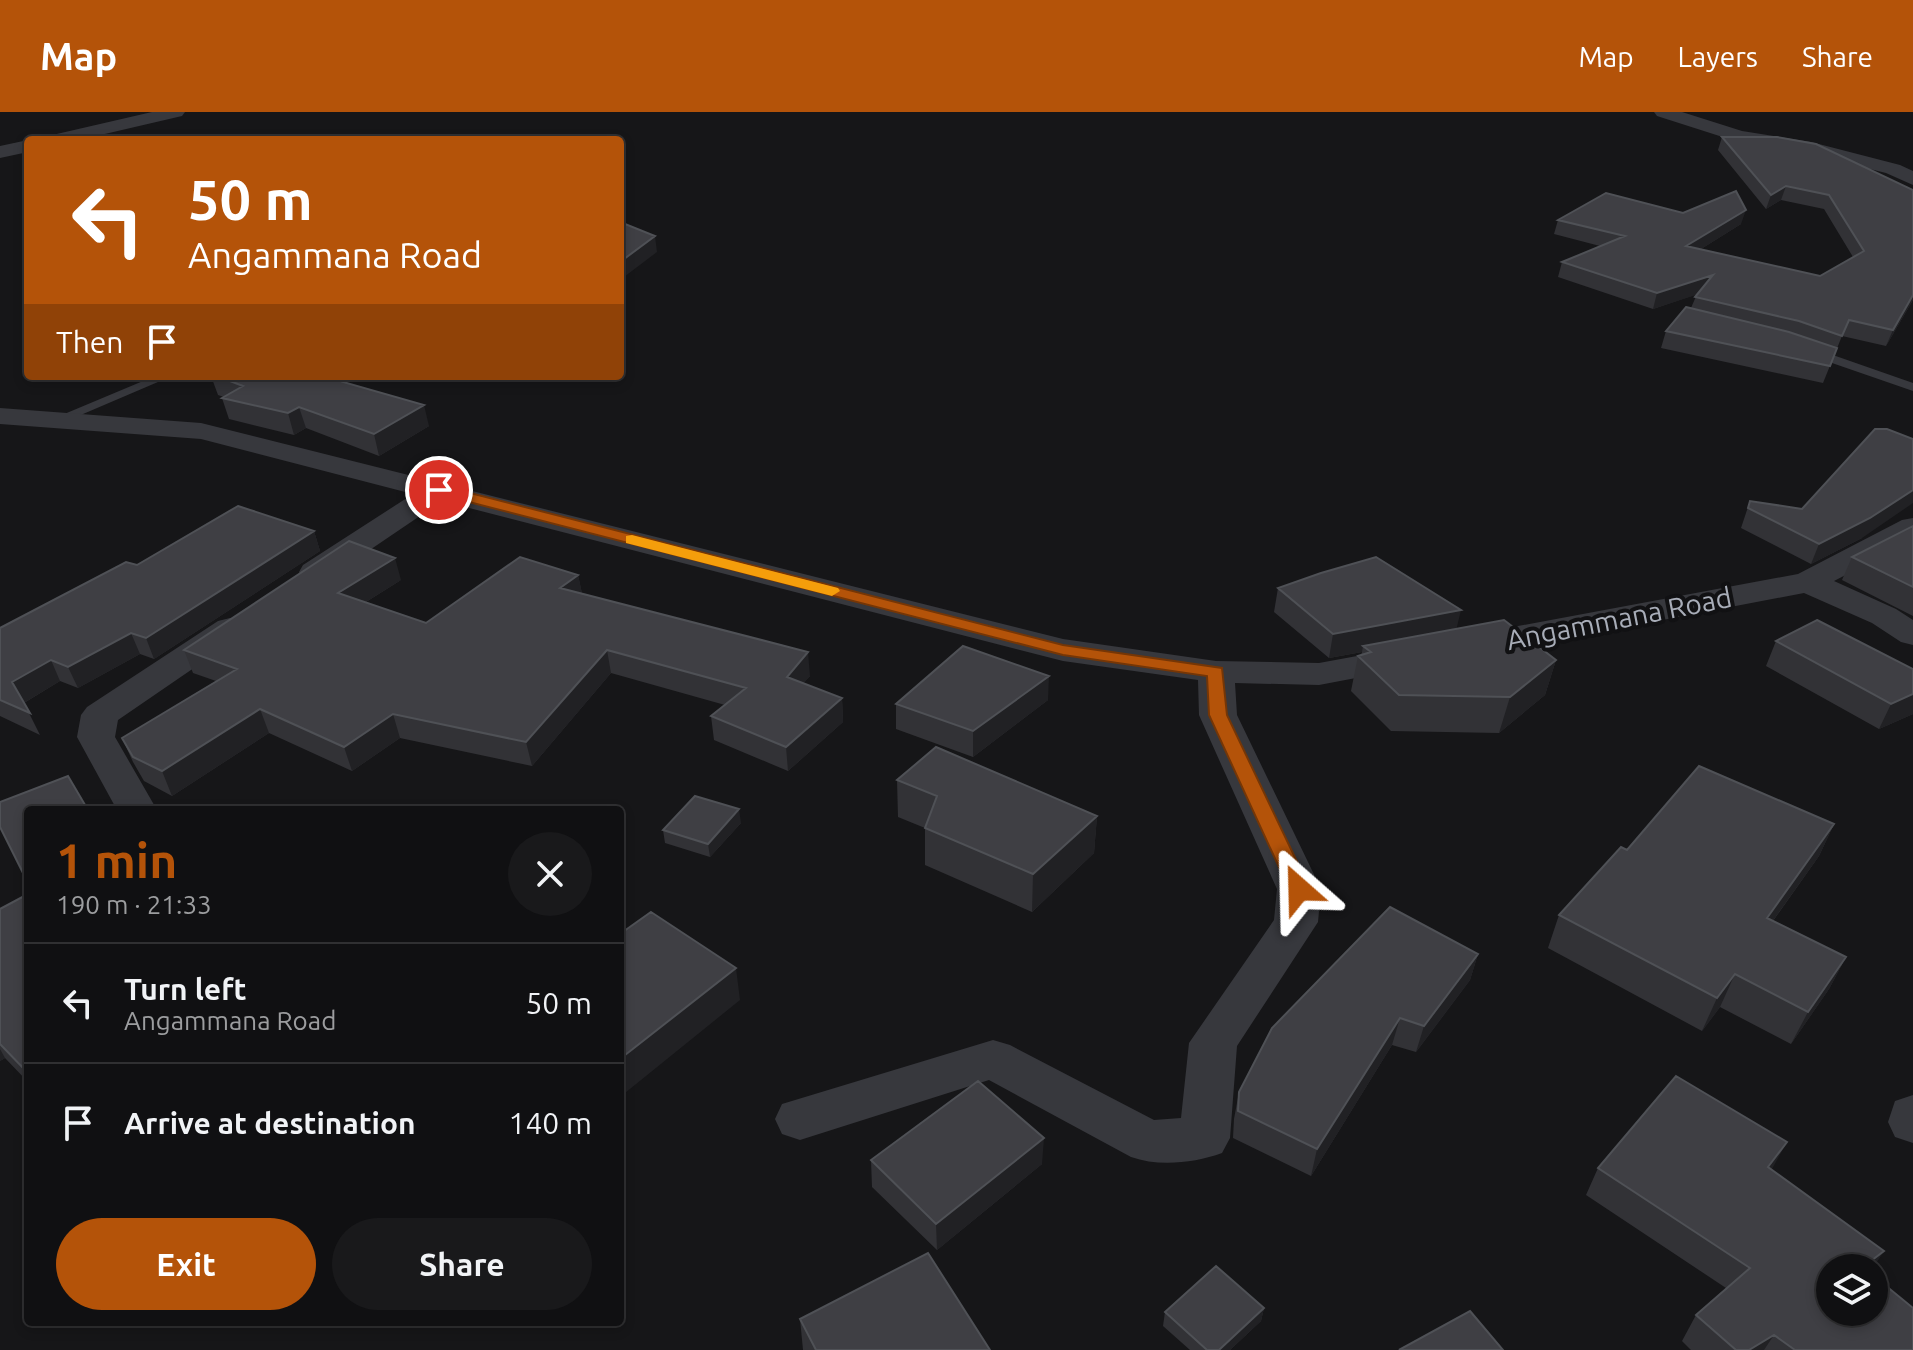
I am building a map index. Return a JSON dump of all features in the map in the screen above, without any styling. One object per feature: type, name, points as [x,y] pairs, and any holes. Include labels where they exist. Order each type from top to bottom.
[{"type":"street","points":[[72,136],[176,112]]},
{"type":"street","points":[[1663,112],[1739,136],[1811,148],[1893,169],[1913,179]]},
{"type":"street","points":[[0,152],[24,147]]},
{"type":"street","name":"Angammana Road","points":[[0,416],[201,431],[1063,650],[1216,672],[1319,674],[1808,582],[1913,527]]},
{"type":"street","points":[[135,806],[96,737],[100,715],[439,490]]},
{"type":"street","points":[[1808,582],[1884,616],[1913,635]]},
{"type":"street","points":[[800,1119],[993,1059],[1149,1142],[1204,1138],[1213,1043],[1296,922],[1299,889],[1218,715],[1216,672]]},
{"type":"lane","points":[[1802,348],[1913,387]]},
{"type":"lane","points":[[57,420],[156,380]]},
{"type":"building","points":[[1722,137],[1777,137],[1816,144],[1913,190],[1913,295],[1893,330],[1849,320],[1842,336],[1799,321],[1695,297],[1713,275],[1657,293],[1562,262],[1625,236],[1558,220],[1606,193],[1683,213],[1736,191],[1746,210],[1686,246],[1820,276],[1864,251],[1829,195],[1786,186],[1771,195]]},
{"type":"building","points":[[624,224],[655,236],[624,259]]},
{"type":"building","points":[[1686,307],[1789,332],[1837,348],[1830,366],[1666,331]]},
{"type":"building","points":[[227,380],[346,380],[343,382],[424,405],[374,434],[299,407],[288,413],[222,398],[243,386]]},
{"type":"building","points":[[1875,429],[1887,429],[1913,439],[1913,490],[1870,518],[1819,544],[1748,508],[1750,501],[1802,509]]},
{"type":"building","points":[[238,506],[314,531],[146,638],[131,633],[68,667],[51,660],[12,682],[30,713],[0,700],[0,628],[126,562],[137,565]]},
{"type":"building","points":[[1913,526],[1913,587],[1852,557]]},
{"type":"building","points":[[349,541],[395,558],[338,593],[426,623],[520,557],[578,575],[560,588],[808,652],[787,677],[842,698],[786,747],[711,716],[746,688],[607,650],[526,742],[393,714],[344,747],[260,709],[162,771],[133,757],[122,738],[237,669],[184,650]]},
{"type":"building","points":[[1376,557],[1461,610],[1333,634],[1278,588],[1321,573]]},
{"type":"building","points":[[1504,620],[1556,660],[1510,697],[1399,695],[1358,656],[1371,652],[1363,646]]},
{"type":"building","points":[[1817,620],[1913,669],[1913,694],[1891,704],[1776,641]]},
{"type":"building","points":[[963,646],[1049,676],[973,731],[896,704]]},
{"type":"building","points":[[936,747],[1097,816],[1033,874],[925,828],[937,796],[897,780]]},
{"type":"building","points":[[1699,766],[1834,824],[1767,918],[1846,957],[1808,1012],[1735,974],[1717,998],[1559,915],[1621,847],[1627,850]]},
{"type":"building","points":[[68,776],[86,806],[24,806],[24,875],[0,827],[0,802]]},
{"type":"building","points":[[695,796],[739,809],[708,844],[663,830]]},
{"type":"building","points":[[24,896],[24,1069],[0,1044],[0,909]]},
{"type":"building","points":[[1390,907],[1478,954],[1424,1026],[1400,1018],[1317,1149],[1238,1111],[1239,1092],[1272,1028]]},
{"type":"building","points":[[651,912],[736,968],[624,1056],[624,931]]},
{"type":"building","points":[[1676,1076],[1787,1142],[1768,1167],[1884,1251],[1880,1254],[1816,1254],[1816,1326],[1888,1326],[1888,1287],[1913,1308],[1913,1350],[1795,1350],[1774,1335],[1749,1350],[1736,1350],[1696,1315],[1750,1268],[1598,1168]]},
{"type":"building","points":[[978,1081],[1044,1138],[936,1224],[871,1160]]},
{"type":"building","points":[[928,1253],[990,1350],[816,1350],[800,1319]]},
{"type":"building","points":[[1216,1266],[1264,1308],[1219,1350],[1207,1350],[1165,1312]]},
{"type":"building","points":[[1470,1311],[1503,1350],[1399,1350]]},
{"type":"slow traffic","points":[[632,539],[832,591]]},
{"type":"route","points":[[439,490],[1063,650],[1216,672],[1218,715],[1299,889]]}]
